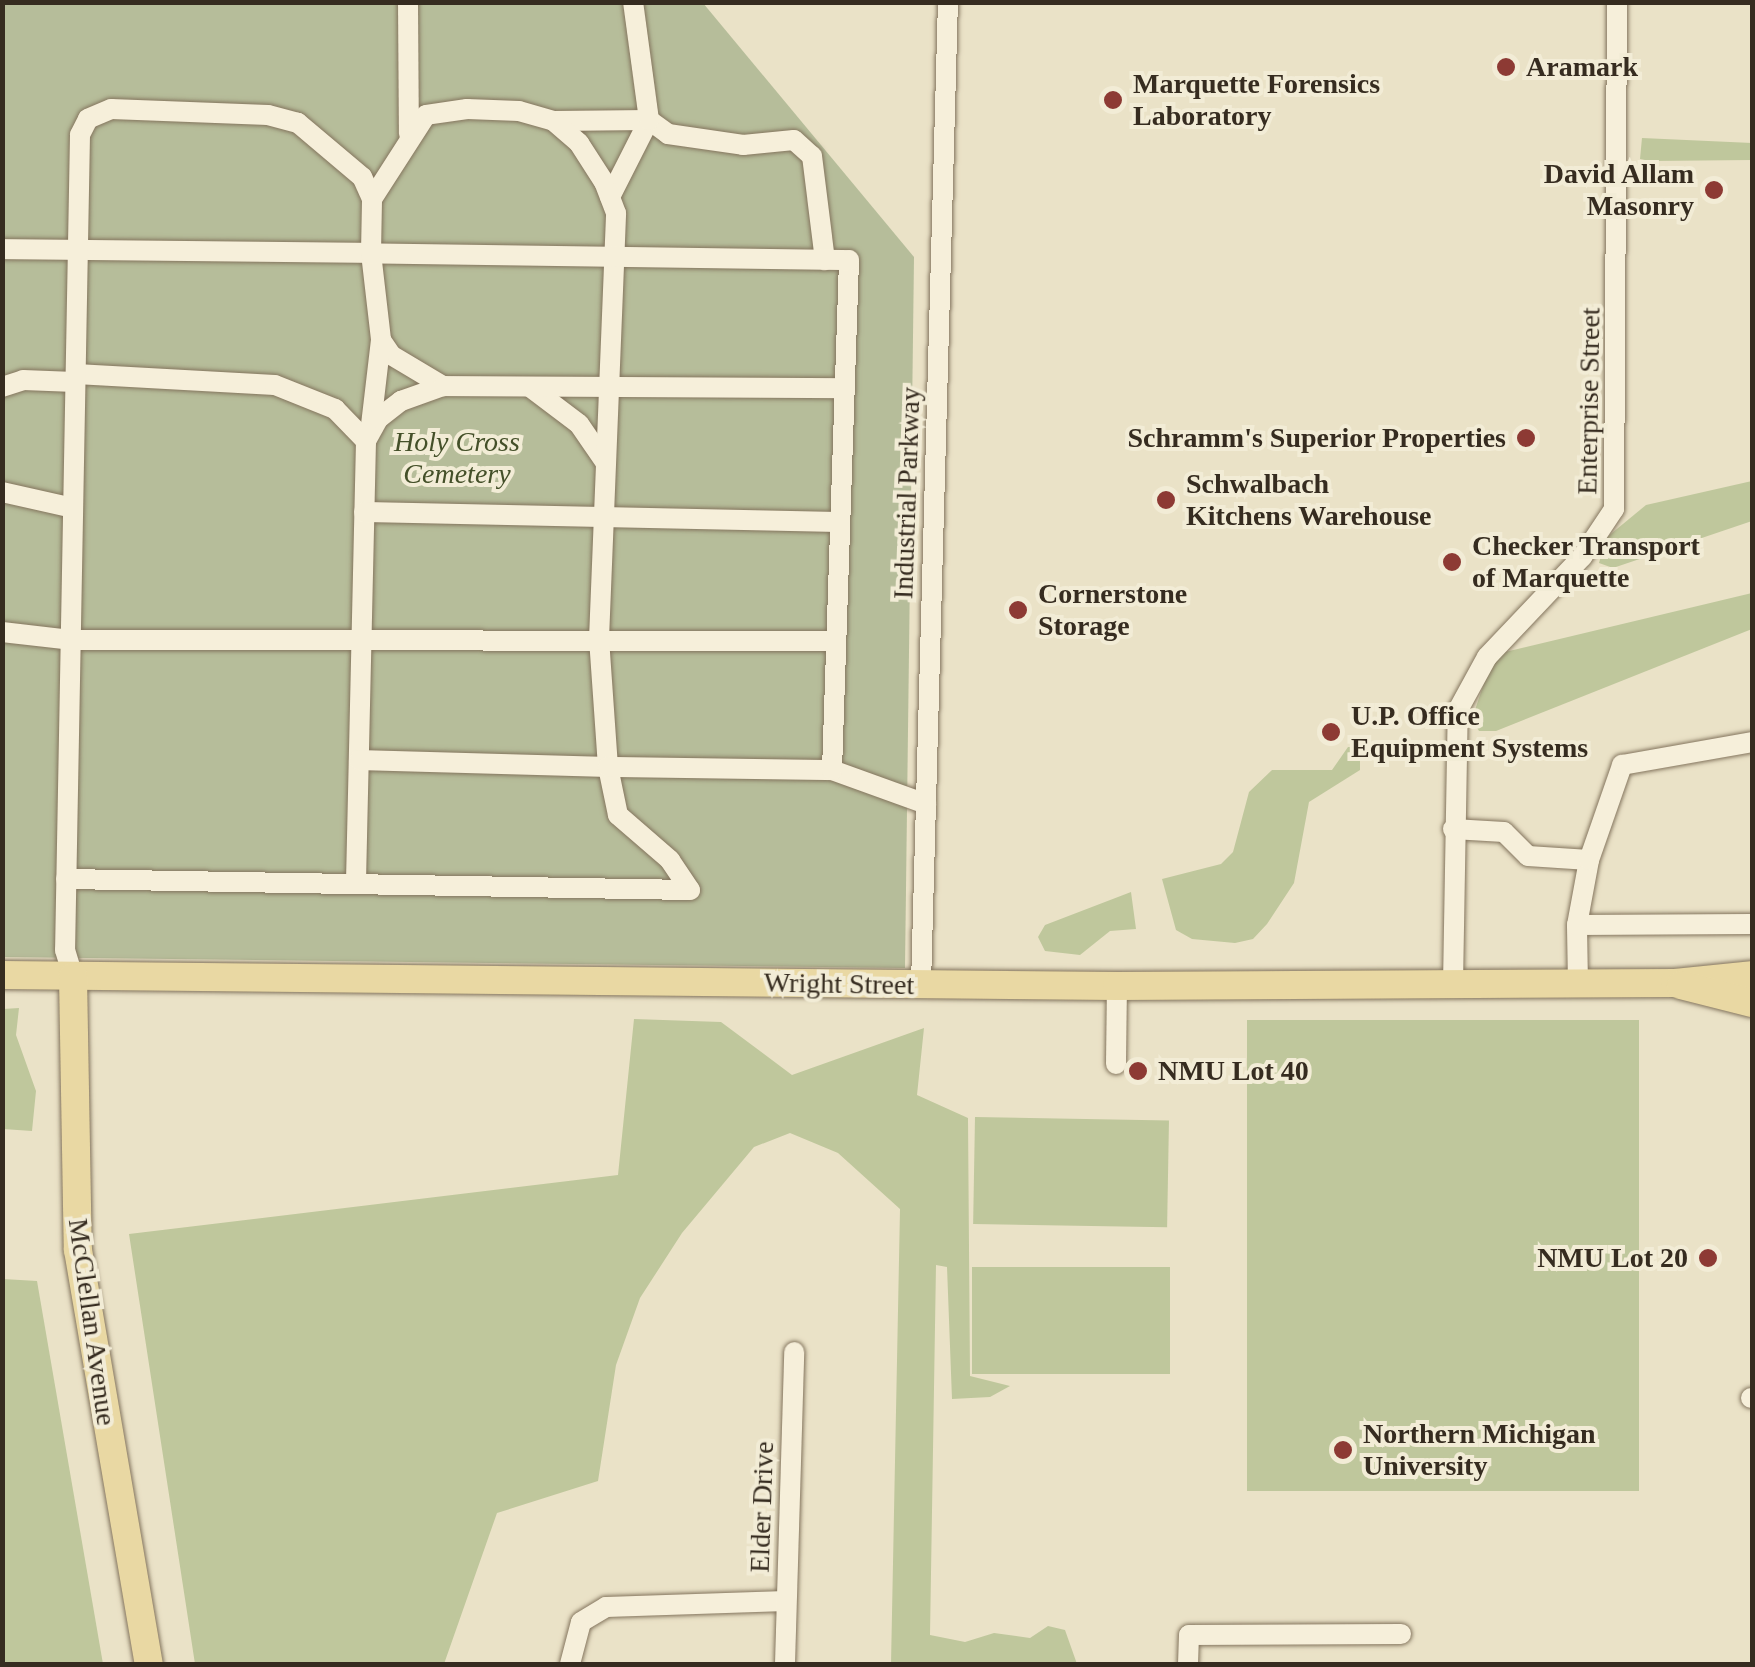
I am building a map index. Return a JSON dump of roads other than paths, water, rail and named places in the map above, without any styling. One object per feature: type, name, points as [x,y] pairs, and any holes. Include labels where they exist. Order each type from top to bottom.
[{"type":"main road","name":"Wright Street","points":[[2,975],[1117,986],[1675,983],[1752,975]]},
{"type":"main road","name":"McClellan Avenue","points":[[73,976],[78,1250],[150,1664]]},
{"type":"main road","name":"Wright Street","points":[[1675,983],[1752,1003]]},
{"type":"street","points":[[408,2],[409,134]]},
{"type":"street","points":[[610,197],[649,120],[633,2]]},
{"type":"street","name":"Industrial Parkway","points":[[921,985],[948,2]]},
{"type":"street","name":"Enterprise Street","points":[[1453,984],[1458,710],[1487,657],[1582,557],[1614,508],[1617,2]]},
{"type":"street","points":[[372,199],[409,134],[426,115],[467,109],[519,111],[554,121],[649,120],[668,134],[743,145],[794,140],[812,156],[825,260]]},
{"type":"street","points":[[73,976],[65,950],[80,135],[88,119],[111,110],[268,115],[298,123],[362,178],[372,199],[371,253],[381,340],[378,398],[366,441],[356,884]]},
{"type":"street","points":[[66,879],[690,890],[670,860],[618,816],[608,767],[599,639],[611,256],[616,213],[579,143],[554,121]]},
{"type":"street","points":[[2,249],[850,260],[832,770]]},
{"type":"street","points":[[381,340],[391,355],[444,386]]},
{"type":"street","points":[[2,387],[23,380],[76,378],[275,385],[335,410],[366,441]]},
{"type":"street","points":[[366,441],[379,418],[401,401],[444,386],[844,388]]},
{"type":"street","points":[[529,386],[560,405],[606,462]]},
{"type":"street","points":[[2,492],[73,508]]},
{"type":"street","points":[[364,512],[604,514],[840,522]]},
{"type":"street","points":[[2,632],[71,640],[362,637],[836,642]]},
{"type":"street","points":[[1578,984],[1577,925],[1588,860],[1622,765],[1752,742]]},
{"type":"street","points":[[359,760],[832,770],[926,804]]},
{"type":"street","points":[[1453,829],[1504,832],[1528,856],[1588,860]]},
{"type":"street","points":[[1577,925],[1752,924]]},
{"type":"street","points":[[1116,1064],[1117,986]]},
{"type":"street","name":"Elder Drive","points":[[785,1664],[794,1352]]},
{"type":"street","points":[[570,1664],[581,1622],[606,1607],[786,1602]]},
{"type":"street","points":[[1188,1664],[1190,1635],[1401,1634]]},
{"type":"place","name":"Aramark","points":[[1506,67]]},
{"type":"place","name":"Marquette Forensics Laboratory","points":[[1113,100]]},
{"type":"place","name":"David Allam Masonry","points":[[1714,190]]},
{"type":"place","name":"Schramm's Superior Properties","points":[[1526,438]]},
{"type":"place","name":"Schwalbach Kitchens Warehouse","points":[[1166,500]]},
{"type":"place","name":"Checker Transport of Marquette","points":[[1452,562]]},
{"type":"place","name":"Cornerstone Storage","points":[[1018,610]]},
{"type":"place","name":"U.P. Office Equipment Systems","points":[[1331,732]]},
{"type":"place","name":"NMU Lot 40","points":[[1138,1071]]},
{"type":"place","name":"NMU Lot 20","points":[[1708,1258]]},
{"type":"place","name":"Northern Michigan University","points":[[1343,1450]]},
{"type":"park label","name":"Holy Cross Cemetery","points":[[457,458]]}]
